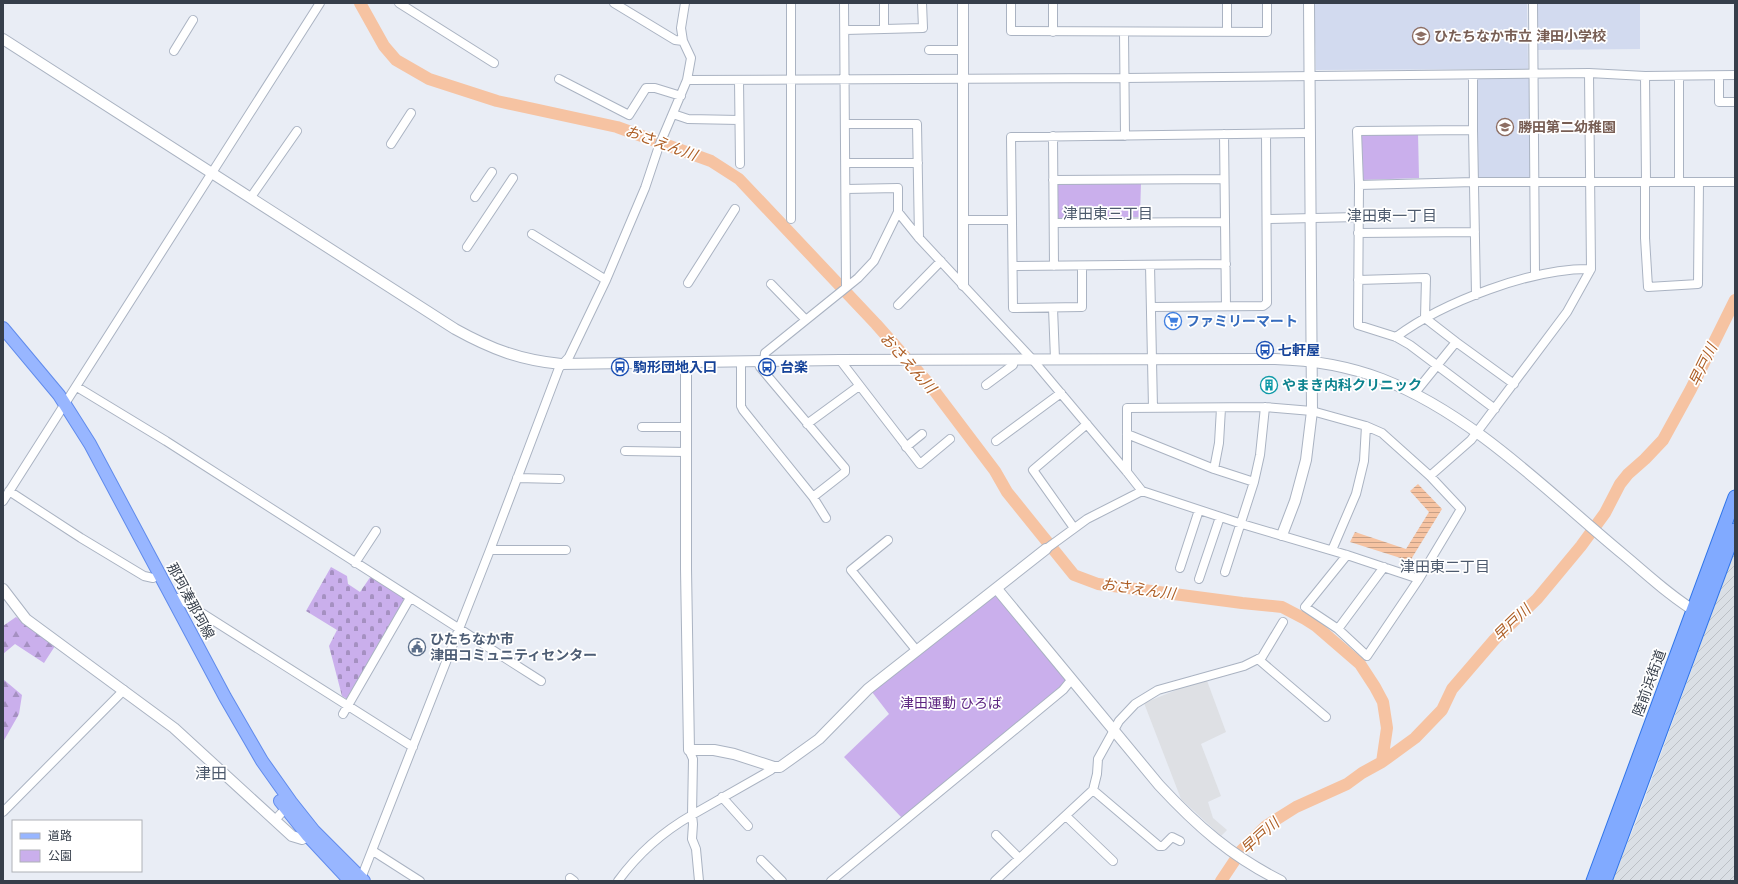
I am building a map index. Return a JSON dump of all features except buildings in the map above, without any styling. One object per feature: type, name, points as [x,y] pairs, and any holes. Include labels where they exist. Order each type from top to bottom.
[{"type":"highway","name":"陸前浜街道","points":[[1605,881],[1698,613],[1735,497]]},
{"type":"highway","name":"陸前浜街道","points":[[1593,881],[1698,613],[1735,530]]},
{"type":"main road","name":"那珂湊那珂線","points":[[3,328],[28,356],[63,408],[90,444],[225,697],[262,761],[290,802],[314,831],[359,880]]},
{"type":"main road","name":"那珂湊那珂線","points":[[3,340],[63,408],[244,747],[285,809],[308,836],[359,880]]},
{"type":"street","points":[[3,500],[212,172],[277,73],[320,3]]},
{"type":"street","points":[[399,3],[494,63]]},
{"type":"street","points":[[614,3],[675,40],[683,41]]},
{"type":"street","points":[[359,880],[373,851],[562,364],[569,357],[606,280],[645,188],[659,146],[664,138],[687,80],[692,58],[683,41],[681,28],[685,3]]},
{"type":"street","points":[[791,3],[791,219]]},
{"type":"street","points":[[844,3],[846,287]]},
{"type":"street","points":[[884,3],[884,29]]},
{"type":"street","points":[[845,30],[923,28],[922,3]]},
{"type":"street","points":[[963,3],[963,285]]},
{"type":"street","points":[[1011,3],[1012,32],[1267,32],[1267,3]]},
{"type":"street","points":[[1053,3],[1053,32]]},
{"type":"street","points":[[1227,3],[1227,32]]},
{"type":"street","points":[[1282,536],[1295,501],[1306,460],[1312,411],[1309,3]]},
{"type":"street","points":[[1533,3],[1535,275]]},
{"type":"street","points":[[174,51],[193,20]]},
{"type":"street","points":[[1124,32],[1125,136]]},
{"type":"street","points":[[3,39],[455,329],[483,345],[526,359],[562,364],[741,363],[840,360],[1275,359],[1312,362],[1356,371],[1381,379],[1435,405],[1476,434],[1506,456],[1668,592],[1698,613]]},
{"type":"street","points":[[929,50],[964,50]]},
{"type":"street","points":[[687,80],[1309,77],[1589,73],[1644,76],[1735,75]]},
{"type":"street","points":[[1430,476],[1476,434],[1567,312],[1591,269],[1589,73]]},
{"type":"street","points":[[1473,75],[1476,295]]},
{"type":"street","points":[[1644,76],[1646,181],[1644,238],[1648,287],[1698,284],[1699,182]]},
{"type":"street","points":[[1679,76],[1679,182]]},
{"type":"street","points":[[1719,76],[1719,102],[1735,102]]},
{"type":"street","points":[[559,79],[629,115],[646,88],[655,88],[681,96]]},
{"type":"street","points":[[739,80],[740,164]]},
{"type":"street","points":[[391,144],[411,114]]},
{"type":"street","points":[[674,114],[688,119],[739,120]]},
{"type":"street","points":[[845,124],[917,124],[919,238]]},
{"type":"street","points":[[1473,130],[1357,131],[1358,325],[1396,337],[1495,409]]},
{"type":"street","points":[[251,198],[296,131]]},
{"type":"street","points":[[1082,266],[1082,307],[1013,308],[1011,137],[1309,133]]},
{"type":"street","points":[[1224,134],[1226,306]]},
{"type":"street","points":[[1151,307],[1263,306],[1267,303],[1266,134]]},
{"type":"street","points":[[1053,136],[1054,266]]},
{"type":"street","points":[[846,163],[918,162]]},
{"type":"street","points":[[475,198],[492,172]]},
{"type":"street","points":[[467,247],[513,178]]},
{"type":"street","points":[[1053,180],[1224,179]]},
{"type":"street","points":[[1358,185],[1535,181],[1735,182]]},
{"type":"street","points":[[761,362],[765,353],[858,278],[874,261],[881,249],[898,212],[898,188],[846,189]]},
{"type":"street","points":[[688,283],[735,209]]},
{"type":"street","points":[[898,212],[919,238],[1032,359],[1128,472],[1142,491],[1242,524],[1332,550],[1419,579]]},
{"type":"street","points":[[1267,219],[1358,217]]},
{"type":"street","points":[[963,220],[1012,220]]},
{"type":"street","points":[[1054,223],[1225,222]]},
{"type":"street","points":[[1358,233],[1475,232]]},
{"type":"street","points":[[532,234],[606,280]]},
{"type":"street","points":[[898,305],[941,261]]},
{"type":"street","points":[[1012,266],[1226,264]]},
{"type":"street","points":[[1150,265],[1153,408]]},
{"type":"street","points":[[1396,337],[1425,318],[1476,295],[1535,275],[1575,268],[1591,269]]},
{"type":"street","points":[[1358,280],[1426,278],[1425,318]]},
{"type":"street","points":[[771,284],[806,320]]},
{"type":"street","points":[[1053,308],[1055,359]]},
{"type":"street","points":[[1425,318],[1514,384]]},
{"type":"street","points":[[1414,394],[1456,342]]},
{"type":"street","points":[[840,360],[920,464],[950,439]]},
{"type":"street","points":[[986,385],[1013,365],[1014,360]]},
{"type":"street","points":[[761,362],[808,424],[845,468],[845,472],[813,497]]},
{"type":"street","points":[[686,363],[686,569],[690,750],[693,759],[692,838],[696,849],[699,881]]},
{"type":"street","points":[[741,363],[741,406],[743,410],[813,497],[826,518]]},
{"type":"street","points":[[808,424],[859,386]]},
{"type":"street","points":[[76,387],[166,442],[541,681]]},
{"type":"street","points":[[996,441],[1061,393]]},
{"type":"street","points":[[1225,572],[1242,524],[1254,482],[1260,454],[1265,407]]},
{"type":"street","points":[[1128,472],[1127,408],[1265,407],[1312,411],[1366,426],[1382,433],[1430,476],[1461,508],[1419,579],[1367,656],[1338,629],[1305,607],[1347,555]]},
{"type":"street","points":[[1214,469],[1219,443],[1221,408]]},
{"type":"street","points":[[1074,528],[1034,470],[1087,424]]},
{"type":"street","points":[[1332,550],[1356,494],[1364,462],[1366,426]]},
{"type":"street","points":[[642,427],[686,427]]},
{"type":"street","points":[[906,447],[922,434]]},
{"type":"street","points":[[1127,434],[1214,469],[1254,482]]},
{"type":"street","points":[[626,451],[686,452]]},
{"type":"street","points":[[517,478],[560,479]]},
{"type":"street","points":[[9,491],[81,538],[144,576],[153,578]]},
{"type":"street","points":[[690,750],[714,750],[734,754],[774,767],[780,767],[809,747],[846,713],[868,689],[997,589],[1056,541],[1074,528],[1125,498],[1142,491]]},
{"type":"street","points":[[1180,568],[1199,510]]},
{"type":"street","points":[[1199,579],[1220,516]]},
{"type":"street","points":[[355,563],[376,531]]},
{"type":"street","points":[[888,540],[851,570],[917,651]]},
{"type":"street","points":[[490,550],[566,550]]},
{"type":"street","points":[[1338,629],[1384,567]]},
{"type":"street","points":[[3,589],[26,619],[174,728],[292,836],[302,838],[308,836]]},
{"type":"street","points":[[997,589],[1182,810],[1224,847],[1245,861],[1281,881]]},
{"type":"street","points":[[173,599],[178,598],[413,747]]},
{"type":"street","points":[[343,714],[410,598]]},
{"type":"street","points":[[995,881],[1093,790],[1097,774],[1098,759],[1124,714],[1135,704],[1158,690],[1244,666],[1262,658],[1284,622]]},
{"type":"street","points":[[1258,660],[1326,717]]},
{"type":"street","points":[[831,881],[1063,690],[1072,679]]},
{"type":"street","points":[[3,812],[124,690]]},
{"type":"street","points":[[619,881],[627,869],[652,845],[682,820],[774,767]]},
{"type":"street","points":[[1093,790],[1159,846],[1163,846],[1172,837],[1180,841]]},
{"type":"street","points":[[722,798],[748,826]]},
{"type":"street","points":[[275,820],[285,809]]},
{"type":"street","points":[[1066,816],[1113,861]]},
{"type":"street","points":[[996,835],[1019,858]]},
{"type":"street","points":[[373,851],[420,881]]},
{"type":"street","points":[[762,860],[782,881]]},
{"type":"shaded area","name":"ひたちなか市立 津田小学校","points":[[1314,3],[1527,3],[1528,69],[1316,70]]},
{"type":"shaded area","points":[[1537,3],[1640,3],[1640,49],[1537,50]]},
{"type":"shaded area","name":"勝田第二幼稚園","points":[[1532,76],[1533,178],[1478,178],[1476,77]]},
{"type":"shaded area","points":[[1418,484],[1442,509],[1410,561],[1350,542],[1355,532],[1406,549],[1429,512],[1410,491]]},
{"type":"shaded area","points":[[1735,550],[1735,881],[1612,881],[1638,817]]},
{"type":"shaded area","points":[[1206,678],[1226,732],[1201,744],[1221,796],[1208,802],[1213,818],[1227,830],[1221,836],[1181,799],[1144,703]]},
{"type":"green space","points":[[1418,133],[1419,178],[1361,180],[1359,134]]},
{"type":"green space","points":[[1141,182],[1140,217],[1058,218],[1058,183]]},
{"type":"green space","points":[[331,567],[347,576],[348,584],[360,592],[371,576],[408,597],[349,700],[342,696],[329,646],[337,630],[306,611]]},
{"type":"green space","name":"津田運動 ひろば","points":[[995,595],[1067,681],[902,818],[844,757],[889,714],[872,692]]},
{"type":"green space","points":[[16,617],[55,646],[44,663],[15,644],[3,654],[3,626]]},
{"type":"green space","points":[[3,679],[22,695],[19,714],[3,742]]},
{"type":"waterway","name":"おさえん川","points":[[360,3],[384,46],[396,60],[429,79],[497,101],[617,127],[711,161],[739,179],[876,324],[930,385],[995,471],[1007,492],[1074,575],[1098,584],[1282,607],[1305,619],[1316,626],[1360,664],[1375,687],[1383,702],[1387,728],[1382,762]]},
{"type":"waterway","name":"早戸川","points":[[1221,881],[1241,851],[1266,826],[1296,807],[1347,784],[1362,773],[1382,762],[1415,738],[1442,710],[1452,689],[1495,639],[1537,599],[1581,546],[1605,513],[1620,484],[1628,474],[1663,440],[1691,389],[1735,300]]},
{"type":"place","name":"ひたちなか市立 津田小学校","points":[[1421,36]]},
{"type":"place","name":"勝田第二幼稚園","points":[[1505,127]]},
{"type":"place","name":"ファミリーマート","points":[[1173,321]]},
{"type":"place","name":"七軒屋","points":[[1265,350]]},
{"type":"place","name":"駒形団地入口","points":[[620,367]]},
{"type":"place","name":"台楽","points":[[767,367]]},
{"type":"place","name":"やまき内科クリニック","points":[[1269,385]]},
{"type":"place","name":"ひたちなか市 津田コミュニティセンター","points":[[417,647]]},
{"type":"district","name":"津田東三丁目","points":[[1108,214]]},
{"type":"district","name":"津田東一丁目","points":[[1392,216]]},
{"type":"district","name":"津田東二丁目","points":[[1445,567]]},
{"type":"district","name":"津田","points":[[211,773]]}]
